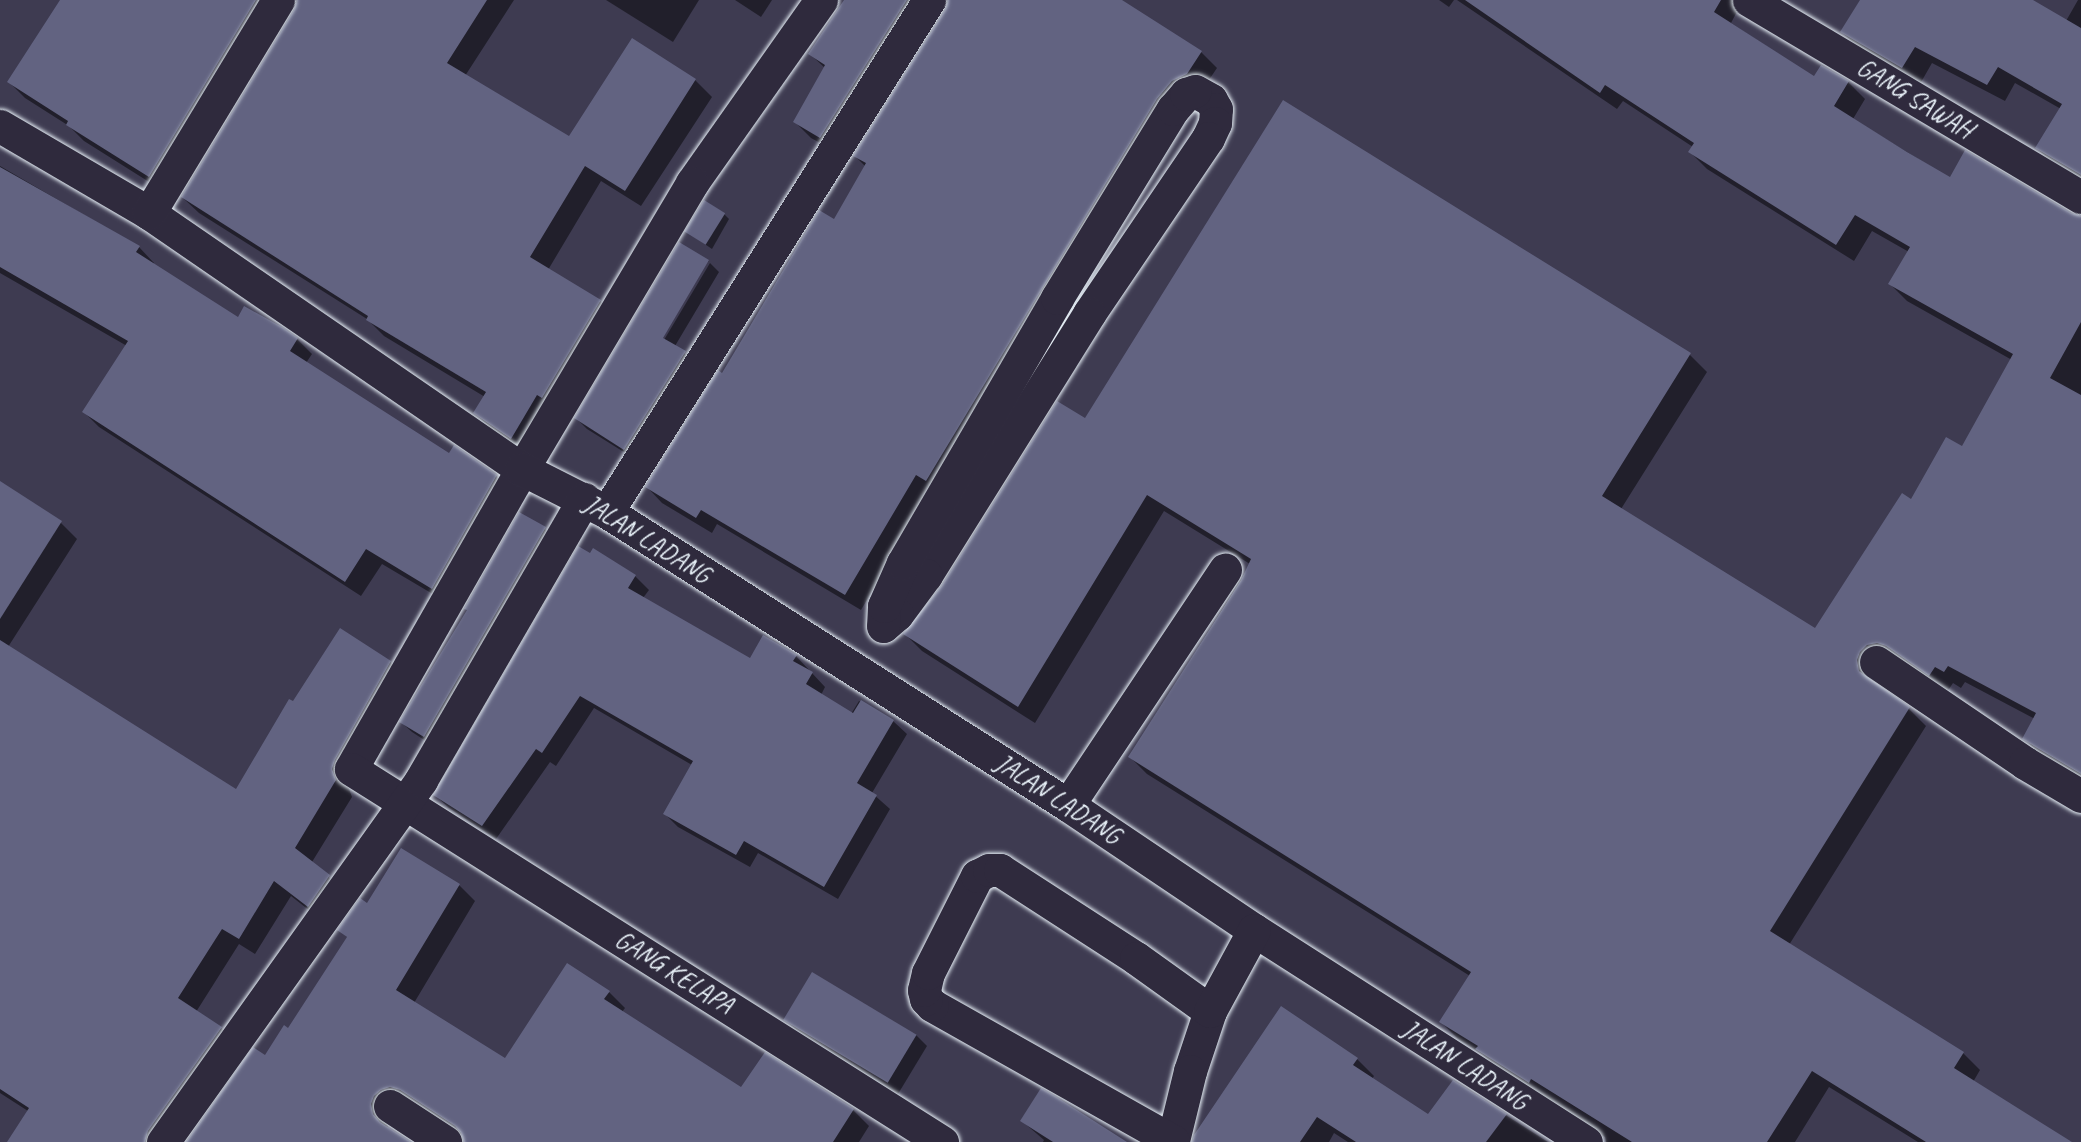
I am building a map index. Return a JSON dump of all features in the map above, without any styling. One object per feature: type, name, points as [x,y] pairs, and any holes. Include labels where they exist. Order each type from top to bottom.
[{"type":"street","points":[[149,213],[278,0]]},
{"type":"street","points":[[522,469],[692,183],[821,0]]},
{"type":"street","points":[[163,1142],[405,803],[596,505],[929,0]]},
{"type":"street","name":"GANG SAWAH","points":[[1749,0],[2081,197]]},
{"type":"street","points":[[860,671],[883,626],[897,614],[926,575],[1089,314],[1208,138],[1215,123],[1216,109],[1203,94],[1195,91],[1179,100],[1057,298],[903,563],[884,606],[883,626]]},
{"type":"street","name":"JALAN LADANG","points":[[0,126],[149,213],[522,469],[596,505],[860,671],[1068,805],[1254,930],[1586,1142]]},
{"type":"street","points":[[1130,180],[1167,200]]},
{"type":"street","points":[[1057,298],[1089,314]]},
{"type":"street","name":"GANG KELAPA","points":[[522,469],[351,769],[942,1142]]},
{"type":"street","points":[[1068,805],[1225,570]]},
{"type":"street","points":[[1876,662],[2025,763],[2081,796]]},
{"type":"street","points":[[1210,1011],[1136,958],[1000,870],[989,870],[977,876],[928,973],[924,990],[926,999],[932,1005],[1173,1142],[1190,1071],[1210,1011],[1254,930]]},
{"type":"street","points":[[390,1106],[445,1142]]},
{"type":"building","points":[[60,0],[256,0],[149,177],[66,125],[68,121],[7,82]]},
{"type":"building","points":[[297,0],[487,0],[447,63],[569,136],[632,38],[696,79],[625,191],[585,166],[530,257],[601,300],[542,398],[537,395],[511,439],[473,413],[486,392],[366,320],[368,316],[181,197],[294,10]]},
{"type":"building","points":[[844,0],[907,0],[820,138],[793,122],[825,65],[808,54]]},
{"type":"building","points":[[948,0],[1122,0],[1202,51],[1187,74],[1172,81],[1157,99],[926,481],[916,475],[845,595],[701,510],[696,518],[645,487],[718,370],[722,373],[819,210],[834,219],[866,163],[853,156],[945,10]]},
{"type":"building","points":[[1465,0],[1721,0],[1714,12],[1814,76],[1821,65],[1849,81],[1834,106],[1907,152],[1950,177],[1965,150],[2071,213],[2081,216],[2081,322],[2050,378],[2081,395],[2081,774],[2022,739],[2036,713],[1948,666],[1944,672],[1935,667],[1929,676],[1886,646],[1877,643],[1867,645],[1860,652],[1857,660],[1859,671],[1910,707],[1770,931],[1964,1052],[1954,1068],[2072,1142],[1926,1142],[1812,1071],[1767,1142],[1632,1142],[1531,1079],[1529,1083],[1475,1049],[1478,1046],[1439,1022],[1471,972],[1128,757],[1241,580],[1251,559],[1147,495],[1018,707],[903,634],[942,585],[1057,401],[1085,418],[1283,100],[1691,353],[1602,496],[1815,628],[1902,493],[1911,499],[1946,437],[1962,446],[2013,354],[1888,284],[1910,247],[1855,215],[1836,245],[1688,152],[1694,143],[1605,85],[1600,93]]},
{"type":"building","points":[[1860,0],[2033,0],[2081,28],[2081,175],[2035,148],[2062,104],[1998,67],[1987,85],[1915,47],[1902,68],[1840,32]]},
{"type":"building","points":[[0,167],[140,246],[136,252],[238,317],[244,306],[282,327],[298,338],[290,351],[449,453],[454,445],[497,475],[432,589],[366,549],[345,582],[82,412],[128,341],[0,267]]},
{"type":"building","points":[[704,200],[725,213],[706,245],[684,231]]},
{"type":"building","points":[[679,242],[709,260],[663,338],[686,351],[624,450],[574,418]]},
{"type":"building","points":[[0,481],[62,521],[0,619]]},
{"type":"building","points":[[519,512],[546,527],[424,737],[399,722],[467,610],[464,609]]},
{"type":"building","points":[[578,546],[590,553],[593,548],[636,575],[628,588],[750,658],[763,635],[797,655],[793,661],[813,672],[806,684],[853,713],[861,700],[894,720],[857,783],[877,795],[824,887],[744,841],[736,855],[663,814],[693,761],[580,696],[542,753],[536,749],[482,826],[433,795]]},
{"type":"building","points":[[340,628],[391,661],[335,760],[332,769],[336,780],[295,848],[330,875],[308,907],[274,881],[239,939],[222,929],[178,998],[222,1027],[148,1131],[145,1142],[7,1142],[29,1108],[0,1089],[0,640],[236,789],[289,699],[293,701]]},
{"type":"building","points":[[401,848],[460,884],[396,990],[505,1058],[567,963],[610,991],[604,999],[741,1087],[765,1052],[854,1109],[833,1142],[464,1142],[455,1126],[400,1090],[390,1087],[374,1096],[371,1104],[373,1114],[380,1122],[411,1142],[186,1142],[253,1047],[265,1055],[284,1025],[288,1028],[347,937],[337,930],[360,898],[367,903]]},
{"type":"building","points":[[812,972],[917,1035],[888,1083],[783,1020]]},
{"type":"building","points":[[1281,1006],[1358,1058],[1353,1065],[1428,1114],[1453,1080],[1507,1114],[1486,1142],[1356,1142],[1317,1117],[1300,1142],[1192,1142],[1194,1135]]},
{"type":"building","points":[[1041,1088],[1127,1142],[1053,1142],[1020,1121]]}]
